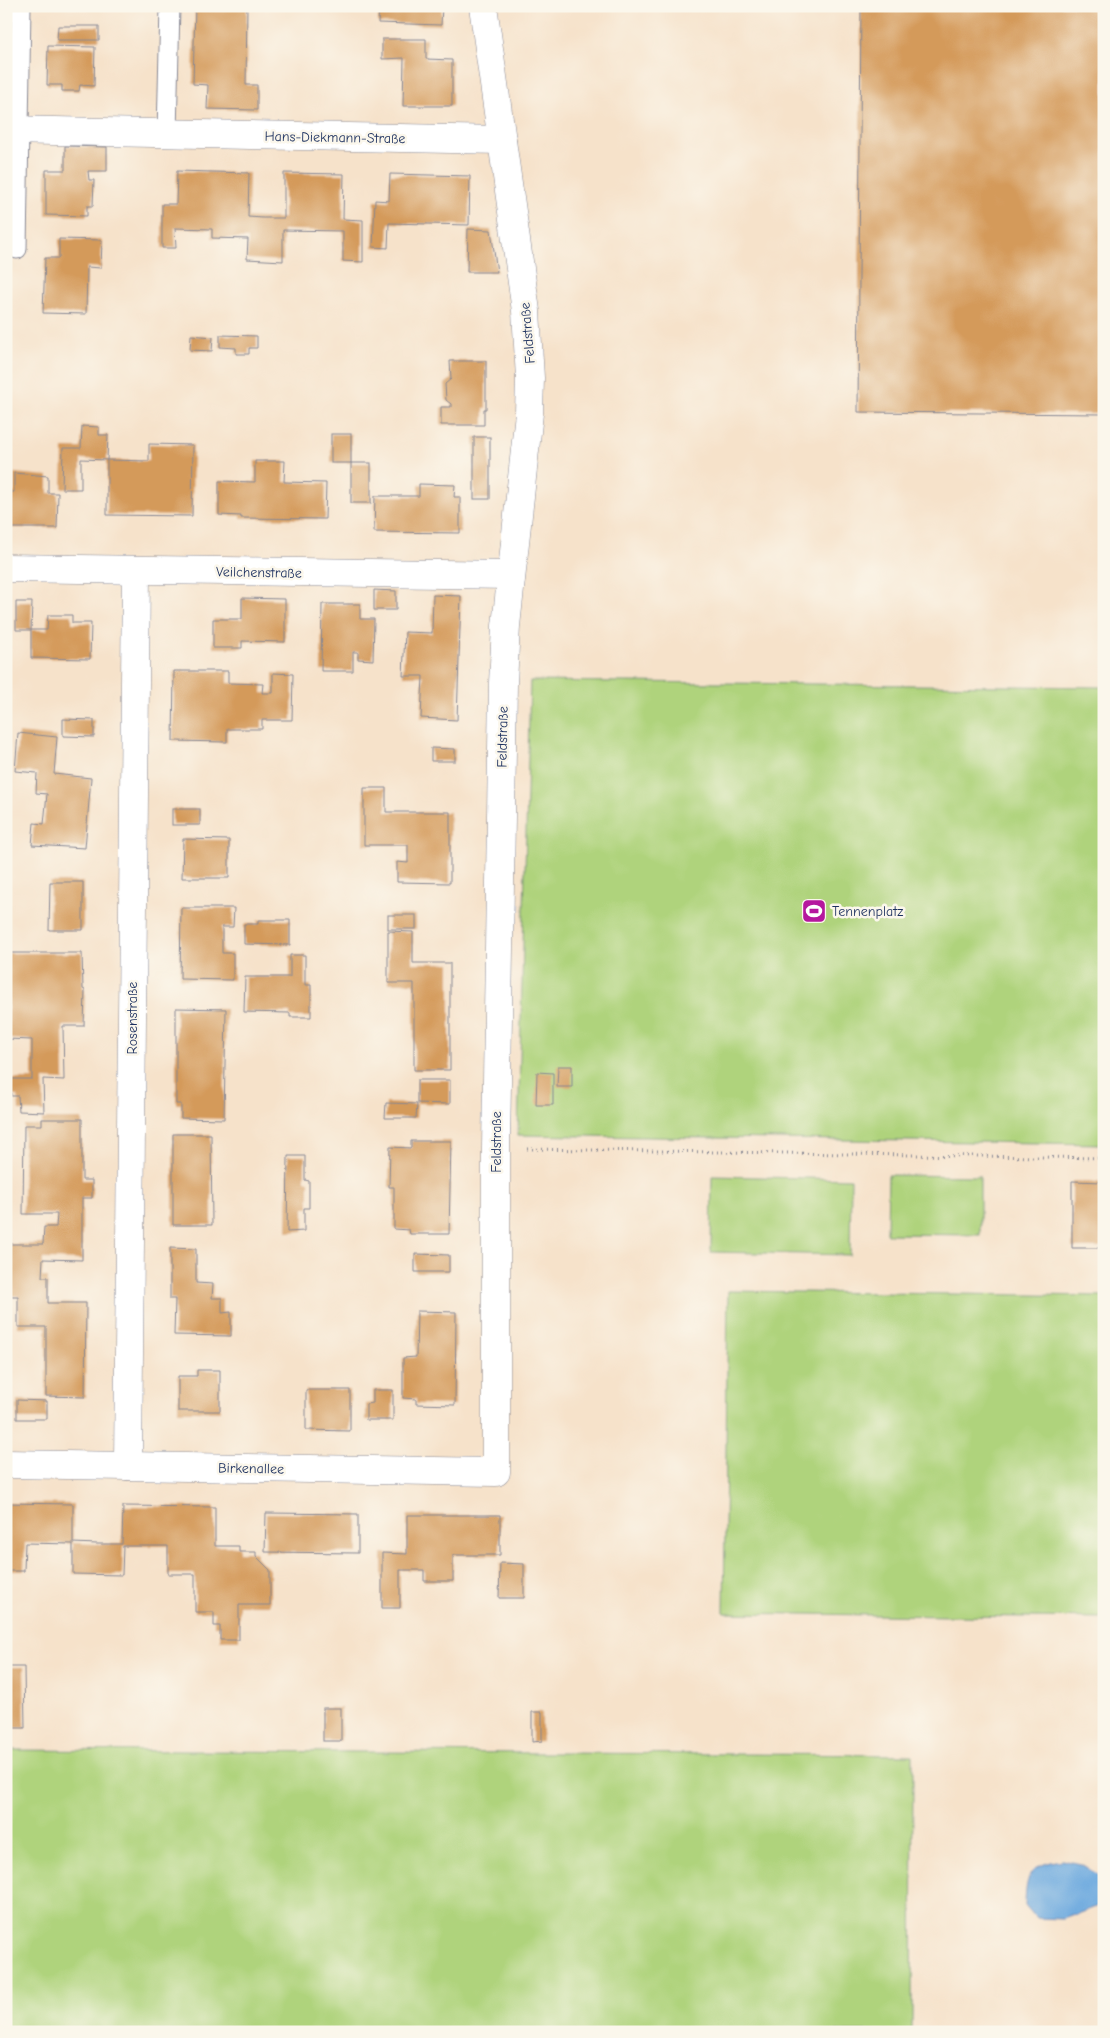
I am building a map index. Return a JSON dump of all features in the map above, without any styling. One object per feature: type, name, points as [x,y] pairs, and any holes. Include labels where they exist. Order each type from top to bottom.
[{"type":"street","name":"Feldstraße","points":[[483,6],[526,311],[530,378],[529,413],[511,575],[502,683],[496,1148],[496,1472]]},
{"type":"street","name":"Hans-Diekmann-Straße","points":[[12,130],[502,140]]},
{"type":"street","name":"Veilchenstraße","points":[[6,568],[511,575]]},
{"type":"street","name":"Rosenstraße","points":[[128,1466],[136,571]]},
{"type":"street","name":"Birkenallee","points":[[6,1464],[496,1472]]},
{"type":"lane","points":[[18,249],[12,130],[22,6]]},
{"type":"lane","points":[[167,134],[170,6]]},
{"type":"path","points":[[496,1148],[1104,1158]]},
{"type":"green space","name":"Tennenplatz","points":[[530,681],[1104,687],[1104,1144],[518,1135]]},
{"type":"green space","points":[[888,1175],[980,1176],[980,1235],[887,1234]]},
{"type":"green space","points":[[712,1176],[851,1179],[850,1255],[711,1252]]},
{"type":"green space","points":[[728,1291],[1104,1296],[1104,1618],[724,1613]]},
{"type":"green space","points":[[6,1750],[913,1755],[912,2032],[6,2032]]},
{"type":"water","points":[[1062,1860],[1081,1864],[1104,1879],[1104,1904],[1063,1919],[1036,1918],[1025,1905],[1029,1878],[1036,1868]]},
{"type":"building","points":[[195,6],[247,6],[246,85],[257,85],[257,110],[207,109],[208,85],[193,84]]},
{"type":"building","points":[[379,6],[442,6],[441,25],[378,23]]},
{"type":"building","points":[[861,6],[1104,6],[1104,384],[1102,384],[1102,414],[858,412]]},
{"type":"building","points":[[58,26],[99,26],[99,40],[57,40]]},
{"type":"building","points":[[382,39],[426,39],[426,59],[452,60],[452,106],[403,106],[404,58],[382,59]]},
{"type":"building","points":[[48,46],[95,47],[94,86],[80,85],[79,91],[62,91],[62,85],[47,85]]},
{"type":"building","points":[[65,146],[107,147],[107,171],[88,171],[89,180],[94,180],[93,206],[87,206],[87,216],[46,215],[46,170],[65,170]]},
{"type":"building","points":[[177,171],[249,173],[248,217],[263,218],[284,218],[284,173],[344,174],[343,219],[363,220],[363,262],[343,261],[343,231],[283,230],[283,261],[247,259],[248,239],[212,238],[212,229],[175,228],[176,248],[162,248],[162,204],[176,204]]},
{"type":"building","points":[[390,174],[470,176],[469,225],[389,223],[388,248],[373,247],[375,200],[389,201]]},
{"type":"building","points":[[468,229],[491,230],[497,272],[467,272]]},
{"type":"building","points":[[59,239],[102,240],[101,268],[87,267],[86,314],[43,313],[45,258],[59,258]]},
{"type":"building","points":[[191,335],[213,337],[212,351],[190,350]]},
{"type":"building","points":[[220,335],[257,336],[257,348],[249,348],[249,354],[236,354],[236,348],[220,347]]},
{"type":"building","points":[[450,361],[486,361],[484,425],[441,425],[441,407],[451,407],[451,404],[446,400],[445,384],[451,379]]},
{"type":"building","points":[[82,426],[99,427],[99,435],[108,435],[107,460],[81,459],[81,489],[62,489],[63,448],[81,448]]},
{"type":"building","points":[[331,434],[351,434],[351,463],[331,463]]},
{"type":"building","points":[[474,437],[490,437],[490,499],[474,499]]},
{"type":"building","points":[[149,444],[193,445],[192,516],[107,515],[107,460],[149,461]]},
{"type":"building","points":[[255,461],[285,461],[284,482],[326,483],[325,519],[241,518],[241,516],[219,515],[219,481],[255,482]]},
{"type":"building","points":[[351,463],[371,463],[371,503],[351,503]]},
{"type":"building","points":[[14,473],[48,476],[48,493],[58,493],[57,528],[6,528],[6,492],[14,492]]},
{"type":"building","points":[[419,484],[455,485],[454,497],[460,497],[460,533],[374,532],[375,496],[419,496]]},
{"type":"building","points":[[374,590],[396,591],[396,610],[374,610]]},
{"type":"building","points":[[433,595],[461,596],[457,720],[421,718],[423,676],[403,676],[405,632],[432,633]]},
{"type":"building","points":[[242,598],[285,599],[285,642],[242,641],[242,648],[213,648],[213,619],[242,619]]},
{"type":"building","points":[[16,602],[32,602],[31,630],[16,630]]},
{"type":"building","points":[[322,604],[360,604],[360,619],[374,619],[373,660],[358,659],[358,652],[353,652],[353,671],[321,671]]},
{"type":"building","points":[[48,615],[72,615],[72,623],[91,623],[90,659],[31,658],[31,630],[47,630]]},
{"type":"building","points":[[174,671],[228,671],[228,683],[263,684],[262,693],[273,693],[273,673],[293,674],[292,720],[262,720],[262,729],[227,729],[227,742],[173,741]]},
{"type":"building","points":[[63,719],[94,720],[94,737],[63,736]]},
{"type":"building","points":[[18,733],[57,737],[54,774],[91,778],[85,848],[32,845],[34,823],[44,824],[47,794],[36,793],[37,773],[15,771]]},
{"type":"building","points":[[431,748],[455,749],[455,761],[431,761]]},
{"type":"building","points":[[364,788],[386,788],[386,812],[450,812],[450,883],[397,882],[397,862],[408,863],[408,845],[364,845]]},
{"type":"building","points":[[172,809],[200,809],[200,825],[172,825]]},
{"type":"building","points":[[183,839],[229,840],[229,878],[182,878]]},
{"type":"building","points":[[50,882],[83,882],[83,930],[49,930]]},
{"type":"building","points":[[181,908],[234,908],[233,927],[222,927],[222,953],[233,953],[233,980],[180,979]]},
{"type":"building","points":[[388,915],[416,915],[416,929],[388,929]]},
{"type":"building","points":[[258,920],[290,920],[290,945],[244,944],[244,924],[258,924]]},
{"type":"building","points":[[388,931],[413,932],[413,963],[450,963],[450,1070],[414,1070],[414,983],[388,983]]},
{"type":"building","points":[[6,953],[82,953],[83,989],[85,990],[84,1026],[63,1026],[64,1080],[43,1079],[44,1112],[19,1111],[18,1096],[11,1096],[11,1079],[32,1079],[32,1040],[7,1039],[8,989],[6,989]]},
{"type":"building","points":[[290,955],[305,955],[305,985],[311,985],[311,1017],[290,1017],[290,1013],[244,1012],[245,977],[290,977]]},
{"type":"building","points":[[176,1008],[226,1009],[224,1119],[181,1118],[181,1104],[176,1104]]},
{"type":"building","points":[[558,1066],[572,1066],[572,1087],[557,1087]]},
{"type":"building","points":[[537,1072],[553,1073],[553,1105],[536,1105]]},
{"type":"building","points":[[417,1080],[450,1080],[450,1104],[417,1103]]},
{"type":"building","points":[[386,1103],[417,1104],[416,1118],[385,1118]]},
{"type":"building","points":[[42,1119],[82,1119],[82,1180],[92,1180],[92,1198],[82,1198],[82,1260],[43,1259],[42,1277],[48,1277],[48,1303],[86,1303],[85,1397],[46,1396],[46,1327],[18,1327],[18,1296],[6,1296],[6,1244],[43,1244],[44,1227],[56,1227],[57,1214],[23,1214],[24,1125],[42,1125]]},
{"type":"building","points":[[173,1134],[211,1134],[212,1225],[173,1225]]},
{"type":"building","points":[[411,1141],[451,1141],[449,1234],[410,1234],[409,1230],[394,1229],[394,1187],[389,1187],[390,1147],[411,1148]]},
{"type":"building","points":[[288,1156],[305,1156],[305,1180],[309,1181],[309,1208],[304,1208],[304,1231],[287,1232]]},
{"type":"building","points":[[1072,1181],[1104,1182],[1104,1248],[1072,1248]]},
{"type":"building","points":[[170,1248],[196,1249],[196,1283],[213,1284],[212,1298],[222,1298],[222,1313],[231,1312],[231,1336],[174,1335],[175,1299],[170,1299]]},
{"type":"building","points":[[415,1254],[449,1255],[449,1272],[415,1272]]},
{"type":"building","points":[[417,1311],[456,1312],[455,1405],[416,1404],[416,1399],[403,1398],[403,1358],[416,1357]]},
{"type":"building","points":[[197,1370],[220,1370],[220,1411],[178,1411],[178,1376],[197,1376]]},
{"type":"building","points":[[306,1390],[350,1390],[350,1431],[306,1430]]},
{"type":"building","points":[[373,1390],[393,1390],[393,1420],[366,1420],[366,1404],[373,1403]]},
{"type":"building","points":[[17,1400],[47,1401],[47,1419],[17,1419]]},
{"type":"building","points":[[6,1503],[73,1504],[73,1543],[97,1544],[122,1544],[123,1506],[215,1507],[215,1546],[239,1546],[239,1552],[256,1552],[256,1556],[270,1570],[270,1605],[239,1605],[239,1640],[220,1640],[220,1626],[214,1626],[214,1612],[195,1612],[195,1574],[168,1574],[168,1546],[123,1546],[122,1575],[73,1574],[73,1544],[25,1543],[24,1571],[6,1571]]},
{"type":"building","points":[[266,1513],[358,1514],[358,1553],[265,1552]]},
{"type":"building","points":[[407,1515],[500,1515],[500,1555],[453,1555],[453,1581],[424,1581],[424,1570],[400,1570],[400,1608],[382,1608],[382,1553],[407,1554]]},
{"type":"building","points":[[500,1563],[524,1564],[524,1598],[499,1598]]},
{"type":"building","points":[[6,1667],[24,1667],[25,1728],[6,1728]]},
{"type":"building","points":[[323,1708],[341,1708],[341,1741],[323,1741]]},
{"type":"building","points":[[532,1712],[542,1712],[542,1741],[532,1742]]},
{"type":"place","name":"Tennenplatz","points":[[814,911]]}]
